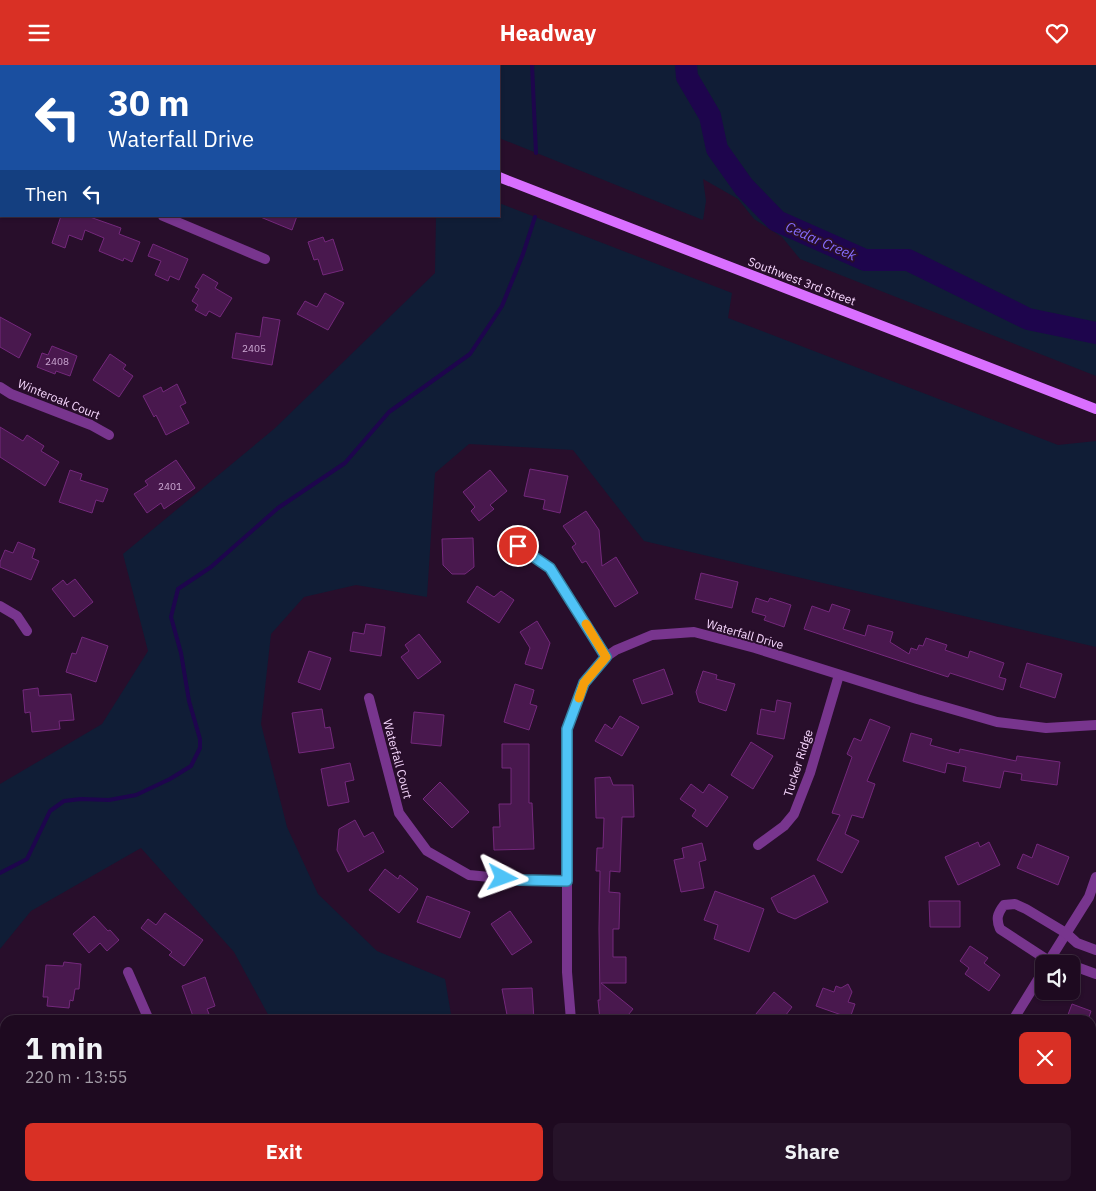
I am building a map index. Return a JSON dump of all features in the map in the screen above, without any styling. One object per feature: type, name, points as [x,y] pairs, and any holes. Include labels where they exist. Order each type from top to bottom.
[{"type":"main road","name":"Southwest 3rd Street","points":[[500,177],[1096,409]]},
{"type":"street","points":[[165,217],[265,259]]},
{"type":"street","name":"Winteroak Court","points":[[0,387],[91,425],[109,435]]},
{"type":"street","points":[[518,546],[550,568],[606,657]]},
{"type":"street","points":[[0,606],[16,616],[28,631]]},
{"type":"street","name":"Waterfall Drive","points":[[571,1015],[567,972],[567,729],[584,683],[606,657],[616,650],[652,635],[694,632],[756,648],[997,722],[1046,728],[1096,725]]},
{"type":"street","name":"Tucker Ridge","points":[[758,845],[784,826],[794,814],[810,773],[839,675]]},
{"type":"street","name":"Waterfall Court","points":[[369,699],[399,813],[427,851],[469,875],[520,880],[567,881]]},
{"type":"street","points":[[1053,955],[1089,897],[1096,877]]},
{"type":"street","points":[[1035,956],[1000,929],[997,921],[998,912],[1004,905],[1015,904],[1026,909],[1066,933],[1077,943],[1096,950]]},
{"type":"street","points":[[1080,968],[1096,974]]},
{"type":"street","points":[[128,972],[147,1015]]},
{"type":"street","points":[[1015,1015],[1035,984]]},
{"type":"shaded area","points":[[500,65],[1096,65],[1096,376],[800,259],[782,237],[754,219],[738,199],[703,179],[706,201],[703,220],[500,138]]},
{"type":"shaded area","points":[[500,203],[732,293],[728,318],[1058,445],[1096,441],[1096,647],[644,541],[573,450],[469,444],[435,473],[427,597],[356,585],[304,597],[271,634],[261,724],[287,827],[318,894],[377,951],[445,979],[451,1015],[268,1015],[234,952],[141,848],[31,911],[0,949],[0,784],[102,724],[148,651],[123,554],[274,429],[435,273],[436,217],[500,217]]},
{"type":"building","points":[[61,217],[90,217],[121,228],[119,234],[140,242],[132,262],[124,258],[123,261],[99,251],[104,238],[85,230],[82,240],[69,235],[65,248],[52,243]]},
{"type":"building","points":[[260,217],[297,217],[292,230]]},
{"type":"building","points":[[323,237],[325,242],[333,239],[343,270],[323,275],[318,259],[314,260],[308,242]]},
{"type":"building","points":[[153,244],[188,259],[179,280],[170,276],[168,281],[155,275],[161,261],[148,256]]},
{"type":"building","points":[[203,274],[218,283],[215,288],[232,298],[220,317],[209,311],[206,316],[195,310],[198,305],[192,301],[199,289],[195,287]]},
{"type":"building","points":[[325,293],[344,303],[328,330],[297,314],[305,301],[317,307]]},
{"type":"building","points":[[0,317],[31,334],[19,358],[0,347]]},
{"type":"building","points":[[263,317],[280,320],[272,365],[232,358],[236,333],[260,337]]},
{"type":"building","points":[[52,346],[77,356],[70,376],[56,371],[55,374],[37,367],[42,353],[48,355]]},
{"type":"building","points":[[110,354],[126,365],[123,369],[133,376],[119,397],[93,380]]},
{"type":"building","points":[[177,384],[186,403],[180,406],[189,423],[166,435],[156,415],[154,417],[143,396],[161,387],[163,392]]},
{"type":"building","points":[[0,427],[23,441],[27,435],[44,446],[41,451],[59,462],[45,486],[0,457]]},
{"type":"building","points":[[176,460],[195,488],[164,509],[161,503],[147,513],[134,494],[148,485],[145,481]]},
{"type":"building","points":[[530,469],[568,476],[560,513],[543,509],[545,500],[524,496]]},
{"type":"building","points":[[70,470],[82,474],[80,480],[108,489],[103,502],[96,500],[92,513],[59,502]]},
{"type":"building","points":[[490,470],[507,491],[490,505],[494,509],[479,521],[471,511],[475,507],[463,492]]},
{"type":"building","points":[[586,511],[599,530],[602,566],[616,557],[638,593],[615,607],[586,561],[582,563],[572,547],[576,544],[563,526]]},
{"type":"building","points":[[473,538],[474,567],[465,574],[452,574],[443,565],[442,539]]},
{"type":"building","points":[[18,542],[35,549],[32,558],[39,561],[31,580],[0,567],[5,550],[13,553]]},
{"type":"building","points":[[701,573],[738,582],[732,608],[695,599]]},
{"type":"building","points":[[75,579],[93,602],[74,617],[52,589],[63,580],[67,585]]},
{"type":"building","points":[[477,586],[494,597],[501,591],[514,600],[499,623],[467,602]]},
{"type":"building","points":[[756,598],[768,602],[770,598],[791,605],[784,627],[764,620],[766,616],[752,612]]},
{"type":"building","points":[[832,604],[850,610],[843,629],[865,636],[868,625],[893,632],[890,642],[909,654],[911,648],[917,650],[919,645],[923,646],[926,638],[947,645],[945,650],[968,658],[970,651],[1004,663],[999,677],[1006,679],[1003,690],[950,673],[948,677],[804,629],[812,606],[829,612]]},
{"type":"building","points":[[537,621],[550,643],[542,669],[525,664],[530,648],[520,632]]},
{"type":"building","points":[[366,624],[385,627],[381,656],[350,651],[353,632],[364,634]]},
{"type":"building","points":[[419,634],[441,662],[418,679],[401,657],[409,651],[405,645]]},
{"type":"building","points":[[82,637],[108,646],[96,682],[66,672],[72,653],[76,654]]},
{"type":"building","points":[[309,651],[331,658],[320,690],[298,682]]},
{"type":"building","points":[[1027,663],[1062,674],[1055,698],[1020,687]]},
{"type":"building","points":[[664,669],[673,694],[642,704],[633,680]]},
{"type":"building","points":[[703,671],[717,675],[716,679],[735,684],[726,711],[699,702],[696,692]]},
{"type":"building","points":[[515,684],[534,690],[530,704],[537,706],[529,730],[504,722]]},
{"type":"building","points":[[38,688],[39,696],[71,694],[74,720],[59,721],[60,729],[32,732],[30,712],[25,713],[23,690]]},
{"type":"building","points":[[777,700],[791,703],[784,739],[757,734],[761,709],[775,712]]},
{"type":"building","points":[[322,709],[325,728],[330,727],[334,748],[299,753],[292,713]]},
{"type":"building","points":[[414,712],[444,715],[441,746],[411,743]]},
{"type":"building","points":[[620,716],[639,727],[622,756],[595,741],[605,724],[612,729]]},
{"type":"building","points":[[870,719],[890,727],[867,781],[875,784],[863,818],[852,815],[845,834],[859,841],[842,873],[817,860],[840,815],[832,813],[852,757],[847,754],[854,738],[861,741]]},
{"type":"building","points":[[911,733],[932,739],[930,745],[959,753],[960,749],[1016,761],[1017,756],[1060,762],[1057,785],[1021,780],[1022,774],[1004,771],[1000,788],[963,781],[966,767],[947,763],[945,773],[903,761]]},
{"type":"building","points":[[751,742],[773,756],[753,789],[731,775]]},
{"type":"building","points":[[502,744],[529,744],[529,803],[532,803],[534,849],[494,850],[493,827],[500,827],[499,804],[511,804],[511,768],[502,768]]},
{"type":"building","points":[[350,763],[354,780],[345,782],[349,802],[328,806],[321,769]]},
{"type":"building","points":[[610,777],[613,785],[633,785],[634,817],[622,817],[620,872],[610,871],[609,892],[620,893],[619,929],[613,929],[613,957],[626,957],[626,983],[601,983],[633,1009],[628,1015],[600,1015],[598,1000],[600,1000],[600,871],[596,871],[597,848],[603,848],[604,818],[596,818],[595,778]]},
{"type":"building","points":[[440,782],[469,812],[452,828],[423,799]]},
{"type":"building","points":[[691,784],[703,793],[709,784],[728,797],[707,827],[692,816],[696,810],[680,799]]},
{"type":"building","points":[[355,820],[364,837],[373,832],[384,852],[348,872],[337,850],[339,829]]},
{"type":"building","points":[[978,842],[980,847],[989,842],[1000,865],[958,885],[945,857]]},
{"type":"building","points":[[702,843],[706,860],[699,862],[704,888],[681,892],[674,860],[684,858],[682,848]]},
{"type":"building","points":[[1037,844],[1069,857],[1058,885],[1017,868],[1023,854],[1032,858]]},
{"type":"building","points":[[385,869],[398,879],[400,875],[418,889],[399,913],[369,890]]},
{"type":"building","points":[[814,875],[828,902],[795,919],[778,912],[771,898]]},
{"type":"building","points":[[715,891],[764,909],[749,952],[714,939],[718,925],[704,920]]},
{"type":"building","points":[[427,896],[470,912],[460,938],[417,922]]},
{"type":"building","points":[[929,901],[960,901],[960,927],[930,927]]},
{"type":"building","points":[[510,911],[532,942],[512,955],[491,924]]},
{"type":"building","points":[[165,913],[203,940],[184,966],[169,955],[172,952],[141,928],[148,919],[156,925]]},
{"type":"building","points":[[94,916],[119,940],[107,951],[100,943],[89,953],[73,934]]},
{"type":"building","points":[[970,946],[988,958],[984,963],[1000,975],[989,991],[965,974],[969,968],[960,961]]},
{"type":"building","points":[[64,962],[81,964],[79,989],[75,989],[73,1001],[70,1000],[69,1008],[47,1006],[48,997],[43,997],[46,965],[63,966]]},
{"type":"building","points":[[205,977],[215,1006],[207,1009],[209,1014],[193,1015],[182,986]]},
{"type":"building","points":[[848,984],[852,992],[848,1002],[855,1004],[851,1015],[842,1015],[816,1006],[823,988],[834,992],[836,986],[841,988]]},
{"type":"building","points":[[532,988],[534,1015],[507,1015],[502,989]]},
{"type":"building","points":[[774,992],[792,1007],[786,1015],[755,1015]]},
{"type":"building","points":[[1072,1004],[1091,1011],[1090,1015],[1068,1015]]},
{"type":"waterway","points":[[532,65],[536,153]]},
{"type":"waterway","name":"Cedar Creek","points":[[686,65],[687,77],[710,116],[717,149],[744,187],[777,221],[865,260],[908,260],[1028,319],[1096,333]]},
{"type":"waterway","points":[[0,873],[27,859],[50,811],[64,801],[81,799],[109,800],[136,795],[170,779],[191,766],[200,748],[200,739],[189,701],[181,653],[171,617],[178,589],[211,567],[278,508],[345,463],[389,412],[470,354],[502,306],[523,254],[535,217]]},
{"type":"slow traffic","points":[[579,698],[584,683],[606,657],[586,624]]},
{"type":"route","points":[[503,878],[567,881],[567,729],[584,683],[606,657],[550,568],[518,546]]}]
